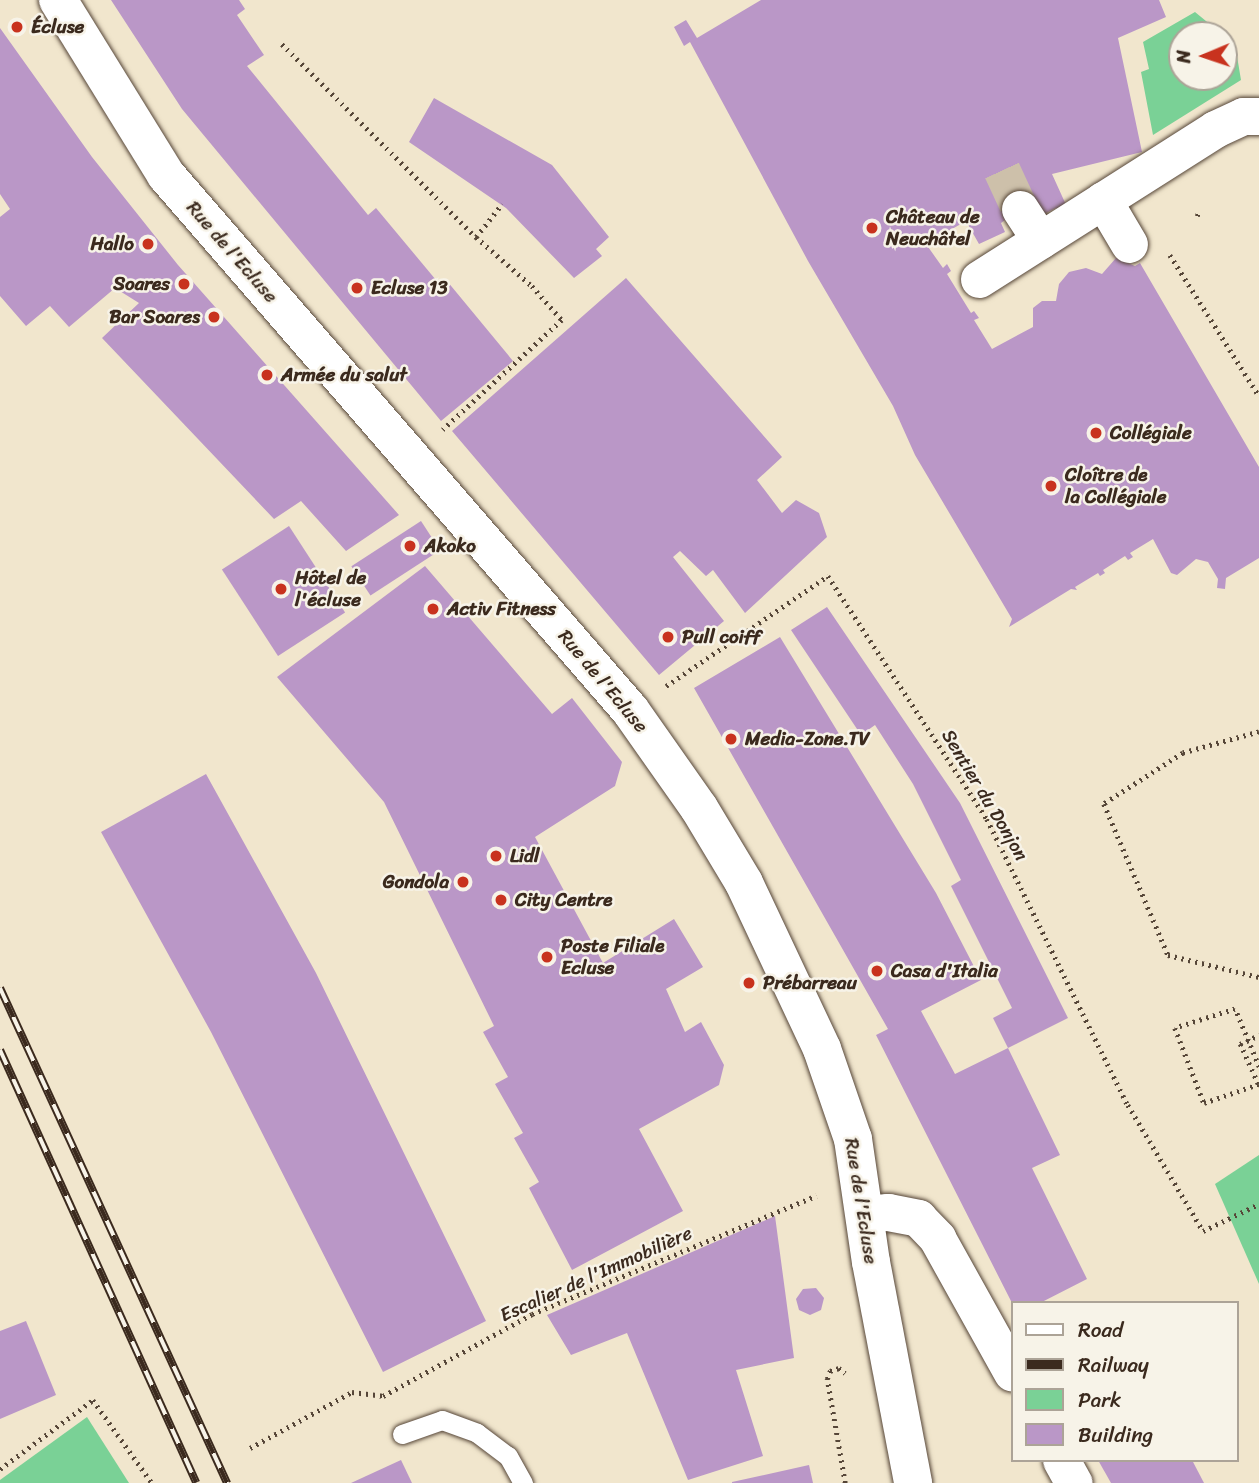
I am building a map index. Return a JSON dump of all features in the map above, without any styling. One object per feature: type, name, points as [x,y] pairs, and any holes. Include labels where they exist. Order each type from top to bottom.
[{"type":"street","name":"Rue de l'Ecluse","points":[[58,0],[175,185],[630,710],[699,807],[744,883],[822,1049],[853,1139],[913,1483]]},
{"type":"street","points":[[979,279],[1215,129],[1243,116],[1259,116]]},
{"type":"street","points":[[1103,200],[1129,244]]},
{"type":"street","points":[[1020,209],[1040,240]]},
{"type":"street","points":[[864,1214],[888,1212],[918,1218],[937,1238],[1010,1369]]},
{"type":"street","points":[[1062,1462],[1074,1483]]},
{"type":"lane","points":[[402,1434],[442,1420],[477,1433],[508,1456],[523,1483]]},
{"type":"path","points":[[282,44],[476,237],[531,286],[562,320],[440,433]]},
{"type":"path","points":[[476,237],[502,204]]},
{"type":"path","points":[[1129,244],[1170,254],[1259,396]]},
{"type":"path","name":"Sentier du Donjon","points":[[630,710],[828,576],[987,819],[1128,1105],[1203,1231],[1259,1203]]},
{"type":"path","points":[[1259,732],[1183,753],[1104,804],[1168,955],[1259,977]]},
{"type":"path","points":[[1259,1035],[1240,1044],[1259,1084],[1203,1103],[1175,1028],[1235,1009],[1259,1067]]},
{"type":"path","name":"Escalier de l'Immobilière","points":[[250,1448],[352,1392],[383,1396],[532,1314],[817,1195]]},
{"type":"path","points":[[845,1483],[827,1379],[830,1371],[839,1368],[846,1373],[849,1387]]},
{"type":"path","points":[[0,1469],[93,1400],[152,1483]]},
{"type":"green space","points":[[1195,12],[1206,21],[1179,21]]},
{"type":"green space","points":[[1168,28],[1168,91],[1223,91],[1153,135],[1141,72],[1149,69],[1143,42]]},
{"type":"green space","points":[[1259,1155],[1259,1284],[1215,1184]]},
{"type":"green space","points":[[87,1417],[129,1483],[0,1483],[0,1480]]},
{"type":"building","points":[[111,0],[239,0],[245,9],[237,15],[264,55],[247,66],[368,215],[376,208],[441,286],[447,281],[513,361],[441,421],[182,109]]},
{"type":"building","name":"Château de Neuchâtel","points":[[761,0],[1159,0],[1166,17],[1118,38],[1142,152],[1052,174],[1067,207],[1059,211],[1056,208],[1040,216],[1020,209],[1001,223],[1005,232],[979,244],[966,221],[926,244],[943,268],[947,264],[951,271],[947,274],[971,313],[974,311],[979,318],[974,320],[992,349],[1033,327],[1033,308],[1042,301],[1056,301],[1059,284],[1069,272],[1086,268],[1102,274],[1116,258],[1135,266],[1140,263],[1259,467],[1259,558],[1226,578],[1225,589],[1217,588],[1218,579],[1208,562],[1196,559],[1177,575],[1171,573],[1153,539],[1130,553],[1133,557],[1128,560],[1125,556],[1103,570],[1105,573],[1100,576],[1098,573],[1075,587],[1077,590],[1071,589],[1009,627],[1012,619],[915,455],[893,406],[808,261],[690,42],[684,46],[674,27],[686,20],[697,38]]},
{"type":"building","points":[[0,28],[92,157],[178,265],[399,515],[346,551],[301,501],[274,519],[102,338],[139,303],[115,288],[69,327],[50,306],[26,326],[0,296],[0,217],[10,209],[0,194]]},
{"type":"building","points":[[434,98],[552,165],[609,237],[596,249],[602,256],[574,278],[506,208],[409,142]]},
{"type":"building","points":[[626,278],[782,457],[757,480],[782,513],[796,500],[819,513],[827,537],[745,613],[713,570],[706,576],[680,551],[673,557],[724,621],[659,675],[452,431]]},
{"type":"building","points":[[421,521],[440,550],[370,596],[351,566]]},
{"type":"building","points":[[289,526],[345,612],[278,656],[222,570]]},
{"type":"building","points":[[425,566],[552,714],[572,698],[622,762],[615,786],[535,837],[603,963],[674,919],[703,967],[666,989],[685,1032],[701,1022],[724,1065],[719,1085],[639,1129],[683,1211],[572,1270],[529,1188],[539,1182],[514,1138],[523,1133],[495,1084],[508,1077],[483,1032],[494,1026],[384,802],[277,677]]},
{"type":"building","points":[[827,607],[960,803],[1068,1018],[1008,1048],[993,1018],[1012,1008],[951,886],[961,880],[913,784],[875,725],[861,735],[791,630]]},
{"type":"building","points":[[780,637],[936,893],[981,980],[921,1011],[955,1074],[1008,1048],[1060,1155],[1032,1168],[1087,1279],[1044,1301],[1011,1301],[876,1035],[888,1029],[694,688]]},
{"type":"building","points":[[206,774],[316,973],[486,1321],[383,1372],[211,1032],[101,832]]},
{"type":"building","points":[[775,1216],[794,1358],[736,1370],[763,1456],[688,1480],[627,1333],[571,1355],[547,1315]]},
{"type":"building","points":[[816,1288],[824,1298],[821,1310],[810,1315],[799,1310],[796,1299],[803,1289]]},
{"type":"building","points":[[26,1321],[56,1395],[0,1419],[0,1331]]},
{"type":"building","points":[[401,1460],[412,1483],[351,1483]]},
{"type":"building","points":[[1099,1462],[1193,1462],[1204,1483],[1111,1483]]},
{"type":"building","points":[[809,1465],[813,1483],[732,1483],[732,1482]]},
{"type":"tunnel","points":[[1002,170],[1020,209]]},
{"type":"railway","points":[[0,988],[227,1483]]},
{"type":"railway","points":[[0,1050],[196,1483]]},
{"type":"place","name":"Écluse","points":[[17,27]]},
{"type":"place","name":"Château de Neuchâtel","points":[[872,228]]},
{"type":"place","name":"Hallo","points":[[148,244]]},
{"type":"place","name":"Soares","points":[[184,284]]},
{"type":"place","name":"Ecluse 13","points":[[357,288]]},
{"type":"place","name":"Bar Soares","points":[[214,317]]},
{"type":"place","name":"Armée du salut","points":[[267,375]]},
{"type":"place","name":"Collégiale","points":[[1096,433]]},
{"type":"place","name":"Cloître de la Collégiale","points":[[1051,486]]},
{"type":"place","name":"Akoko","points":[[410,546]]},
{"type":"place","name":"Hôtel de l'écluse","points":[[281,589]]},
{"type":"place","name":"Activ Fitness","points":[[433,609]]},
{"type":"place","name":"Pull coiff","points":[[668,637]]},
{"type":"place","name":"Media-Zone.TV","points":[[731,739]]},
{"type":"place","name":"Lidl","points":[[496,856]]},
{"type":"place","name":"Gondola","points":[[463,882]]},
{"type":"place","name":"City Centre","points":[[501,900]]},
{"type":"place","name":"Poste Filiale Ecluse","points":[[547,957]]},
{"type":"place","name":"Casa d'Italia","points":[[877,971]]},
{"type":"place","name":"Prébarreau","points":[[749,983]]}]
